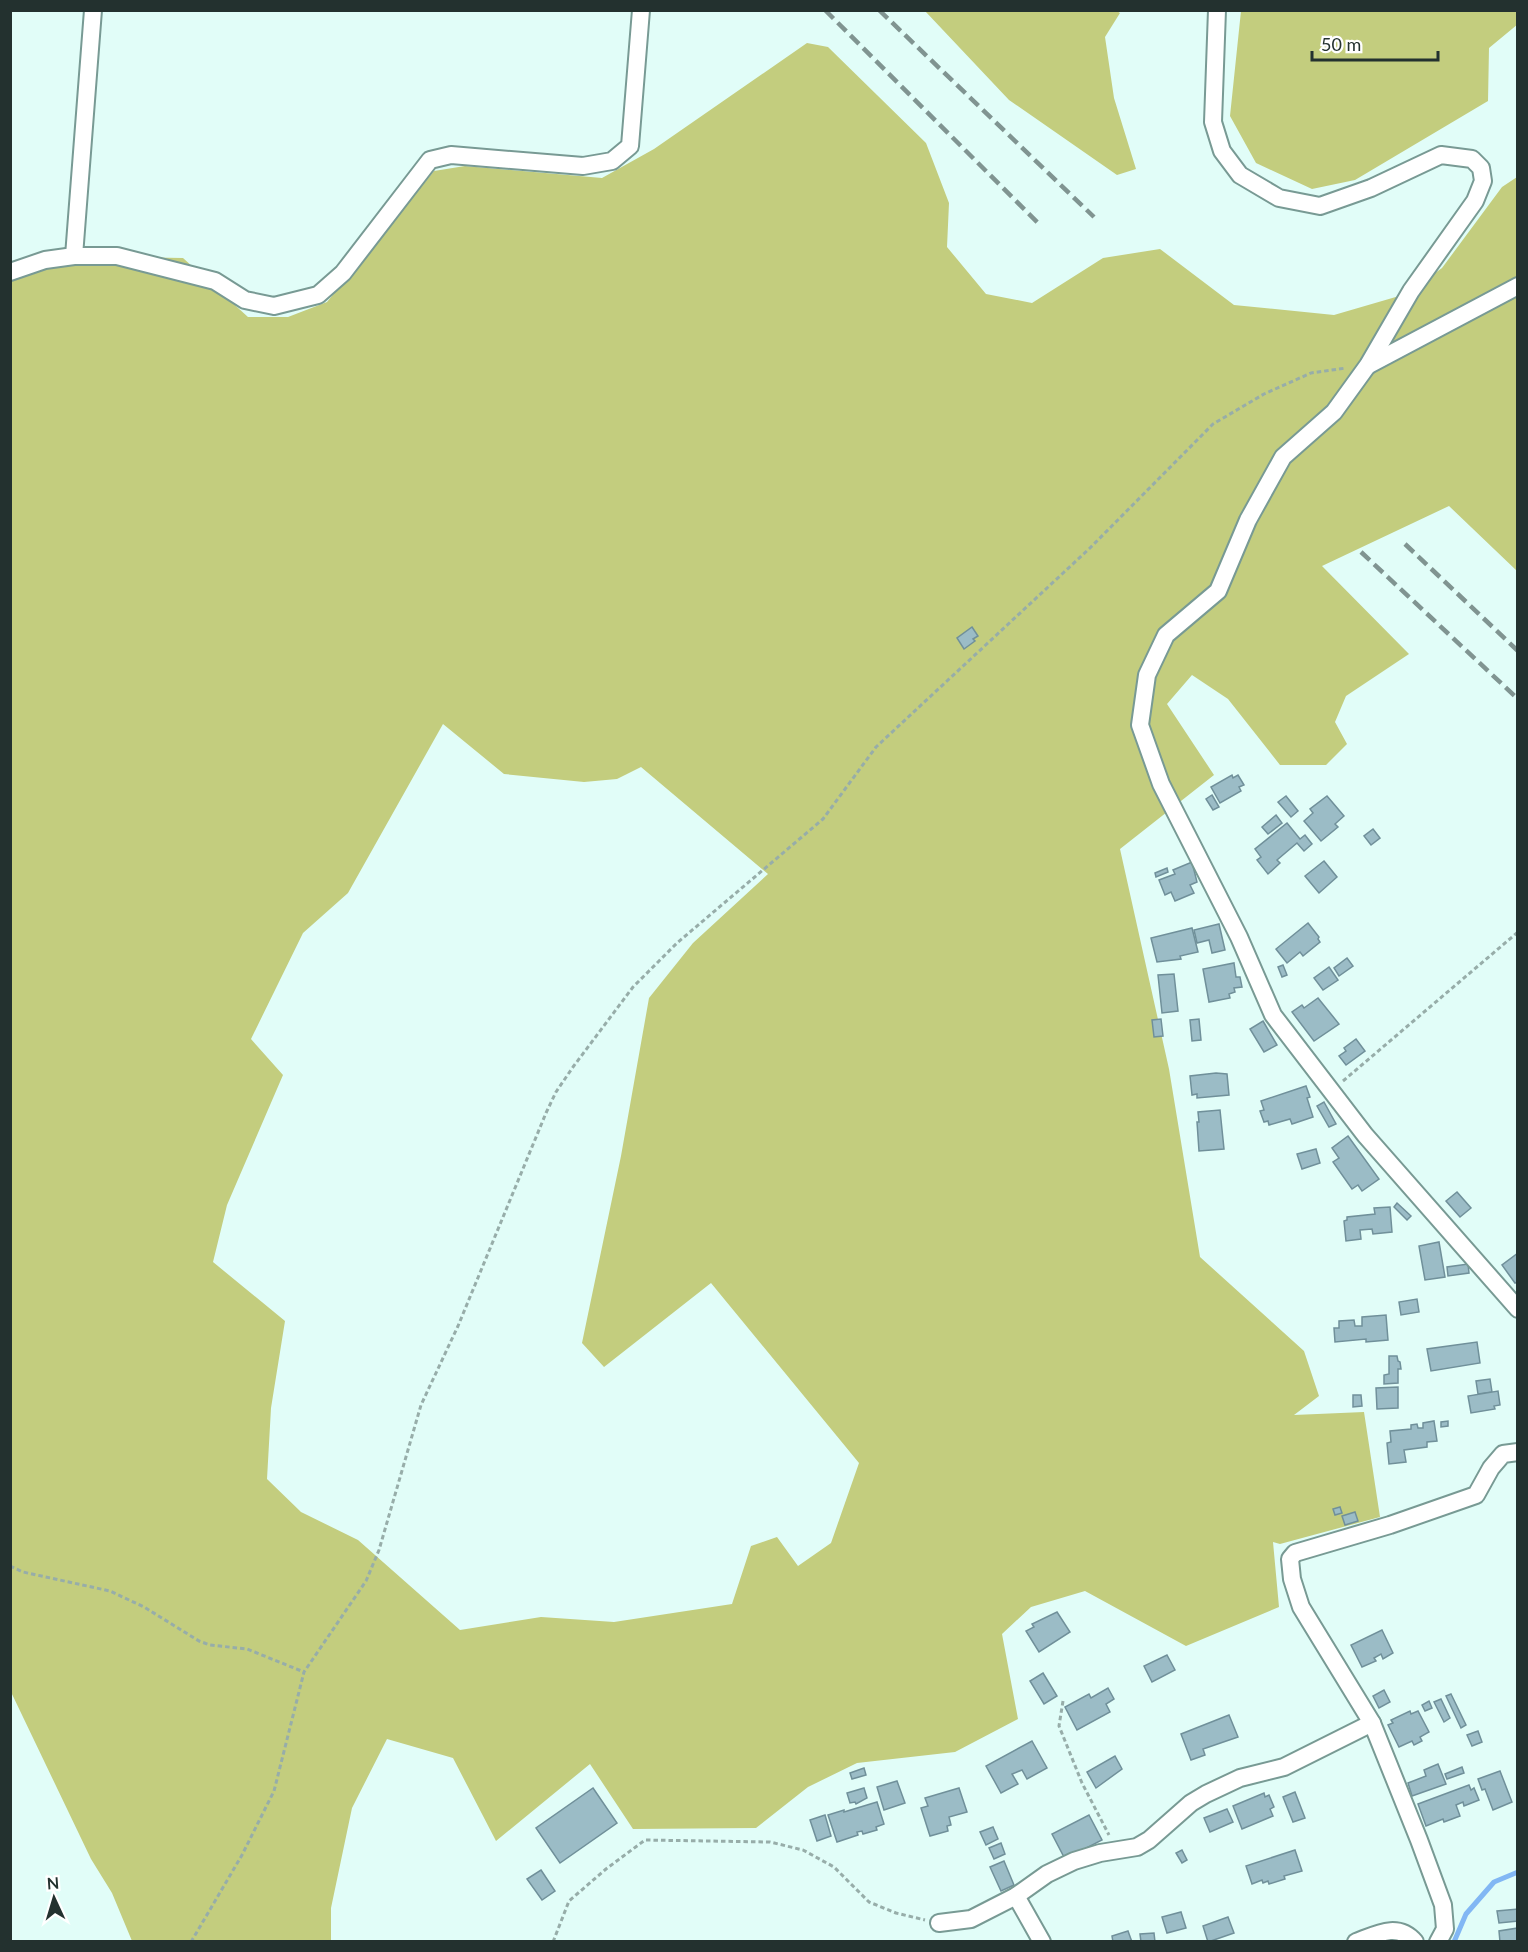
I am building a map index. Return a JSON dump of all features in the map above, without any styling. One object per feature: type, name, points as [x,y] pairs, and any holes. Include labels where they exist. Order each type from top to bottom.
[{"type":"street","points":[[74,256],[93,10]]},
{"type":"street","points":[[10,272],[45,260],[74,256],[117,256],[215,281],[245,300],[274,306],[318,296],[343,273],[430,160],[451,155],[583,166],[612,161],[630,146],[640,10]]},
{"type":"street","points":[[1217,10],[1213,122],[1222,151],[1240,175],[1279,198],[1320,206],[1371,188],[1441,155],[1472,159],[1481,168],[1483,181],[1475,201],[1411,291],[1368,365],[1334,412],[1283,457],[1248,520],[1218,591],[1166,635],[1147,675],[1140,725],[1161,784],[1239,937],[1273,1015],[1414,1193],[1518,1309]]},
{"type":"street","points":[[1368,365],[1518,286]]},
{"type":"street","points":[[1438,1941],[1445,1929],[1443,1905],[1372,1723],[1301,1607],[1292,1580],[1290,1559],[1295,1553],[1390,1525],[1476,1495],[1491,1468],[1503,1454],[1518,1452]]},
{"type":"street","points":[[939,1923],[971,1919],[1016,1896],[1047,1874],[1074,1861],[1137,1847],[1149,1840],[1191,1803],[1206,1794],[1240,1778],[1284,1767],[1372,1723]]},
{"type":"street","points":[[1016,1896],[1042,1941]]},
{"type":"street","points":[[1356,1941],[1387,1930],[1409,1934],[1415,1941]]},
{"type":"path","points":[[191,1941],[242,1855],[274,1791],[304,1672],[366,1581],[379,1550],[421,1405],[458,1326],[546,1113],[556,1092],[573,1067],[633,987],[677,943],[823,819],[876,747],[1090,548],[1213,424],[1264,394],[1311,373],[1368,365]]},
{"type":"path","points":[[1332,1091],[1518,932]]},
{"type":"path","points":[[10,1566],[23,1572],[110,1592],[144,1606],[199,1641],[210,1645],[247,1649],[304,1672]]},
{"type":"path","points":[[1063,1701],[1059,1726],[1082,1783],[1117,1850]]},
{"type":"path","points":[[553,1941],[569,1901],[645,1840],[770,1842],[803,1850],[834,1868],[869,1902],[896,1913],[939,1923]]},
{"type":"green space","points":[[1517,10],[1518,24],[1489,48],[1488,101],[1355,180],[1312,189],[1256,163],[1230,116],[1241,11]]},
{"type":"green space","points":[[925,11],[1117,11],[1120,13],[1105,37],[1114,98],[1136,169],[1117,175],[1009,100]]},
{"type":"green space","points":[[807,43],[828,47],[926,143],[949,203],[947,247],[986,294],[1032,303],[1103,258],[1160,249],[1234,305],[1334,315],[1406,294],[1442,268],[1502,187],[1517,177],[1517,571],[1449,506],[1322,566],[1409,654],[1346,696],[1335,722],[1347,744],[1326,765],[1280,765],[1228,699],[1192,675],[1167,704],[1214,775],[1120,849],[1169,1069],[1200,1257],[1304,1351],[1319,1396],[1294,1415],[1364,1412],[1380,1517],[1280,1544],[1273,1542],[1279,1607],[1186,1646],[1085,1591],[1031,1607],[1002,1634],[1018,1719],[955,1752],[857,1763],[808,1787],[756,1828],[633,1829],[590,1764],[496,1841],[453,1758],[387,1739],[352,1808],[331,1908],[331,1941],[132,1941],[112,1893],[91,1859],[11,1692],[11,273],[69,256],[183,258],[248,317],[288,317],[327,302],[434,171],[465,166],[602,178],[654,149]],"holes":[[[443,724],[504,774],[584,782],[617,779],[641,767],[768,874],[693,943],[649,998],[621,1156],[582,1343],[604,1367],[711,1283],[859,1463],[831,1543],[798,1566],[777,1537],[751,1546],[732,1604],[614,1622],[541,1617],[460,1630],[358,1540],[301,1512],[267,1479],[271,1408],[285,1321],[213,1262],[227,1205],[283,1075],[251,1039],[303,933],[348,893]]]},
{"type":"building","points":[[972,627],[978,636],[964,649],[957,638]]},
{"type":"building","points":[[1232,775],[1233,778],[1238,775],[1244,785],[1239,787],[1241,791],[1220,803],[1211,787]]},
{"type":"building","points":[[1212,795],[1219,807],[1213,810],[1206,799]]},
{"type":"building","points":[[1286,796],[1298,811],[1291,817],[1278,802]]},
{"type":"building","points":[[1327,796],[1344,816],[1335,824],[1338,827],[1321,841],[1304,821],[1313,813],[1310,809]]},
{"type":"building","points":[[1276,815],[1282,823],[1268,834],[1262,827]]},
{"type":"building","points":[[1287,823],[1300,839],[1305,835],[1312,844],[1304,851],[1297,843],[1277,860],[1280,863],[1268,874],[1257,860],[1261,857],[1255,849]]},
{"type":"building","points":[[1373,829],[1380,838],[1371,845],[1364,836]]},
{"type":"building","points":[[1324,861],[1337,877],[1319,893],[1305,876]]},
{"type":"building","points":[[1192,862],[1197,882],[1190,885],[1194,893],[1175,901],[1171,892],[1165,895],[1159,880],[1175,874],[1173,870]]},
{"type":"building","points":[[1167,868],[1168,872],[1156,877],[1155,873]]},
{"type":"building","points":[[1308,923],[1319,937],[1320,942],[1303,956],[1300,952],[1287,963],[1276,949]]},
{"type":"building","points":[[1219,924],[1225,950],[1212,953],[1209,940],[1197,943],[1194,930]]},
{"type":"building","points":[[1192,928],[1198,952],[1180,956],[1181,959],[1157,962],[1151,938]]},
{"type":"building","points":[[1347,958],[1353,966],[1339,976],[1334,968]]},
{"type":"building","points":[[1234,963],[1236,977],[1240,977],[1242,987],[1234,988],[1235,992],[1229,994],[1230,998],[1209,1002],[1203,969]]},
{"type":"building","points":[[1283,965],[1287,975],[1282,977],[1278,967]]},
{"type":"building","points":[[1329,967],[1338,980],[1323,990],[1314,978]]},
{"type":"building","points":[[1174,974],[1178,1011],[1162,1013],[1158,975]]},
{"type":"building","points":[[1318,998],[1339,1024],[1314,1041],[1292,1012],[1302,1005],[1304,1008]]},
{"type":"building","points":[[1161,1019],[1163,1036],[1154,1037],[1152,1020]]},
{"type":"building","points":[[1199,1019],[1201,1040],[1192,1041],[1190,1020]]},
{"type":"building","points":[[1263,1021],[1277,1045],[1264,1052],[1250,1029]]},
{"type":"building","points":[[1356,1039],[1365,1051],[1346,1065],[1339,1056],[1346,1051],[1344,1048]]},
{"type":"building","points":[[1227,1074],[1229,1095],[1197,1098],[1197,1094],[1192,1095],[1190,1076]]},
{"type":"building","points":[[1306,1086],[1313,1117],[1292,1124],[1290,1119],[1269,1125],[1268,1121],[1264,1122],[1260,1111],[1264,1110],[1261,1101]]},
{"type":"building","points":[[1324,1102],[1336,1124],[1329,1127],[1317,1106]]},
{"type":"building","points":[[1220,1110],[1224,1149],[1199,1151],[1198,1112]]},
{"type":"building","points":[[1348,1136],[1379,1179],[1362,1191],[1358,1185],[1352,1189],[1333,1162],[1339,1158],[1332,1148]]},
{"type":"building","points":[[1316,1149],[1320,1163],[1302,1169],[1297,1154]]},
{"type":"building","points":[[1457,1192],[1471,1208],[1460,1217],[1446,1201]]},
{"type":"building","points":[[1397,1203],[1411,1216],[1407,1220],[1394,1207]]},
{"type":"building","points":[[1390,1207],[1392,1232],[1373,1234],[1372,1229],[1360,1230],[1361,1239],[1346,1241],[1344,1221],[1347,1217],[1375,1214],[1374,1208]]},
{"type":"building","points":[[1439,1242],[1445,1277],[1425,1280],[1419,1246]]},
{"type":"building","points":[[1518,1253],[1518,1282],[1515,1283],[1502,1265]]},
{"type":"building","points":[[1468,1264],[1469,1273],[1448,1276],[1447,1267]]},
{"type":"building","points":[[1417,1299],[1419,1312],[1401,1315],[1399,1302]]},
{"type":"building","points":[[1386,1315],[1388,1340],[1366,1342],[1366,1339],[1335,1342],[1334,1328],[1339,1328],[1339,1321],[1354,1320],[1355,1326],[1362,1326],[1362,1317]]},
{"type":"building","points":[[1477,1342],[1480,1363],[1431,1371],[1427,1349]]},
{"type":"building","points":[[1389,1356],[1397,1356],[1400,1362],[1398,1383],[1384,1384],[1384,1375],[1389,1374]]},
{"type":"building","points":[[1490,1379],[1492,1392],[1478,1394],[1476,1381]]},
{"type":"building","points":[[1398,1387],[1398,1408],[1377,1409],[1376,1388]]},
{"type":"building","points":[[1498,1391],[1500,1405],[1494,1406],[1495,1409],[1471,1413],[1468,1396]]},
{"type":"building","points":[[1353,1395],[1361,1395],[1362,1406],[1353,1407]]},
{"type":"building","points":[[1434,1421],[1437,1441],[1427,1442],[1427,1447],[1404,1450],[1406,1462],[1389,1464],[1387,1443],[1391,1442],[1390,1431],[1411,1429],[1411,1425],[1417,1424],[1418,1428],[1423,1428],[1423,1423]]},
{"type":"building","points":[[1448,1421],[1448,1426],[1441,1427],[1441,1422]]},
{"type":"building","points":[[1340,1507],[1342,1513],[1335,1515],[1333,1509]]},
{"type":"building","points":[[1355,1512],[1358,1521],[1345,1525],[1342,1516]]},
{"type":"building","points":[[1057,1612],[1070,1632],[1039,1652],[1026,1631],[1034,1627],[1032,1624]]},
{"type":"building","points":[[1382,1630],[1393,1653],[1383,1659],[1381,1654],[1374,1658],[1376,1661],[1362,1667],[1351,1645]]},
{"type":"building","points":[[1167,1655],[1175,1670],[1152,1682],[1144,1666]]},
{"type":"building","points":[[1043,1673],[1057,1696],[1044,1704],[1030,1681]]},
{"type":"building","points":[[1108,1688],[1114,1699],[1106,1704],[1110,1712],[1077,1730],[1065,1707],[1089,1694],[1091,1698]]},
{"type":"building","points":[[1384,1690],[1390,1702],[1379,1708],[1373,1696]]},
{"type":"building","points":[[1451,1694],[1466,1725],[1461,1728],[1446,1696]]},
{"type":"building","points":[[1441,1699],[1450,1718],[1444,1722],[1434,1702]]},
{"type":"building","points":[[1429,1701],[1432,1708],[1425,1711],[1422,1705]]},
{"type":"building","points":[[1410,1711],[1411,1714],[1418,1711],[1429,1732],[1420,1737],[1422,1741],[1414,1745],[1412,1741],[1399,1747],[1388,1725],[1393,1723],[1391,1720]]},
{"type":"building","points":[[1229,1715],[1238,1737],[1203,1749],[1205,1755],[1191,1760],[1181,1734]]},
{"type":"building","points":[[1478,1731],[1482,1742],[1472,1746],[1467,1735]]},
{"type":"building","points":[[1032,1741],[1047,1768],[1027,1779],[1022,1770],[1012,1774],[1018,1784],[1001,1793],[986,1766]]},
{"type":"building","points":[[1115,1756],[1122,1769],[1096,1788],[1087,1772]]},
{"type":"building","points":[[1438,1764],[1446,1784],[1412,1796],[1408,1783],[1426,1776],[1424,1770]]},
{"type":"building","points":[[1462,1767],[1464,1773],[1447,1779],[1445,1774]]},
{"type":"building","points":[[864,1768],[866,1775],[852,1779],[850,1773]]},
{"type":"building","points":[[1500,1771],[1512,1802],[1493,1810],[1485,1789],[1482,1790],[1478,1779]]},
{"type":"building","points":[[897,1781],[905,1803],[884,1810],[877,1787]]},
{"type":"building","points":[[1469,1785],[1471,1790],[1474,1788],[1479,1800],[1464,1806],[1463,1802],[1456,1805],[1460,1816],[1444,1822],[1443,1819],[1426,1826],[1418,1804]]},
{"type":"building","points":[[593,1788],[617,1823],[560,1863],[536,1828]]},
{"type":"building","points":[[864,1788],[867,1798],[856,1804],[855,1802],[850,1803],[847,1793]]},
{"type":"building","points":[[959,1788],[967,1812],[949,1817],[951,1825],[947,1826],[948,1831],[930,1836],[921,1808],[928,1806],[925,1798]]},
{"type":"building","points":[[1295,1792],[1305,1818],[1293,1822],[1283,1797]]},
{"type":"building","points":[[1264,1793],[1265,1797],[1269,1795],[1274,1807],[1270,1809],[1273,1816],[1242,1829],[1233,1806]]},
{"type":"building","points":[[877,1802],[884,1824],[876,1827],[877,1830],[863,1834],[862,1831],[857,1832],[858,1835],[837,1842],[828,1815]]},
{"type":"building","points":[[1227,1809],[1233,1822],[1210,1832],[1204,1818]]},
{"type":"building","points":[[825,1815],[831,1836],[817,1841],[810,1820]]},
{"type":"building","points":[[1089,1815],[1102,1840],[1065,1859],[1052,1834]]},
{"type":"building","points":[[993,1827],[998,1839],[986,1845],[980,1832]]},
{"type":"building","points":[[1001,1843],[1005,1854],[994,1859],[989,1848]]},
{"type":"building","points":[[1182,1850],[1187,1860],[1182,1863],[1176,1853]]},
{"type":"building","points":[[1295,1850],[1302,1871],[1284,1876],[1285,1879],[1269,1884],[1268,1881],[1263,1883],[1262,1880],[1252,1884],[1246,1866]]},
{"type":"building","points":[[1004,1861],[1014,1885],[1001,1891],[990,1867]]},
{"type":"building","points":[[541,1870],[555,1891],[542,1900],[527,1879]]},
{"type":"building","points":[[1518,1909],[1518,1921],[1499,1923],[1497,1911]]},
{"type":"building","points":[[1181,1912],[1186,1928],[1167,1933],[1162,1917]]},
{"type":"building","points":[[1228,1917],[1234,1933],[1208,1942],[1203,1926]]},
{"type":"building","points":[[1518,1928],[1518,1942],[1500,1942],[1499,1931]]},
{"type":"building","points":[[1128,1931],[1132,1942],[1113,1942],[1112,1936]]},
{"type":"building","points":[[1154,1933],[1155,1942],[1141,1942],[1140,1934]]},
{"type":"waterway","points":[[1454,1942],[1466,1914],[1494,1882],[1518,1872]]},
{"type":"railway","points":[[825,10],[1038,223]]},
{"type":"railway","points":[[879,10],[1094,217]]},
{"type":"railway","points":[[1405,544],[1518,651]]},
{"type":"railway","points":[[1361,552],[1518,699]]}]
